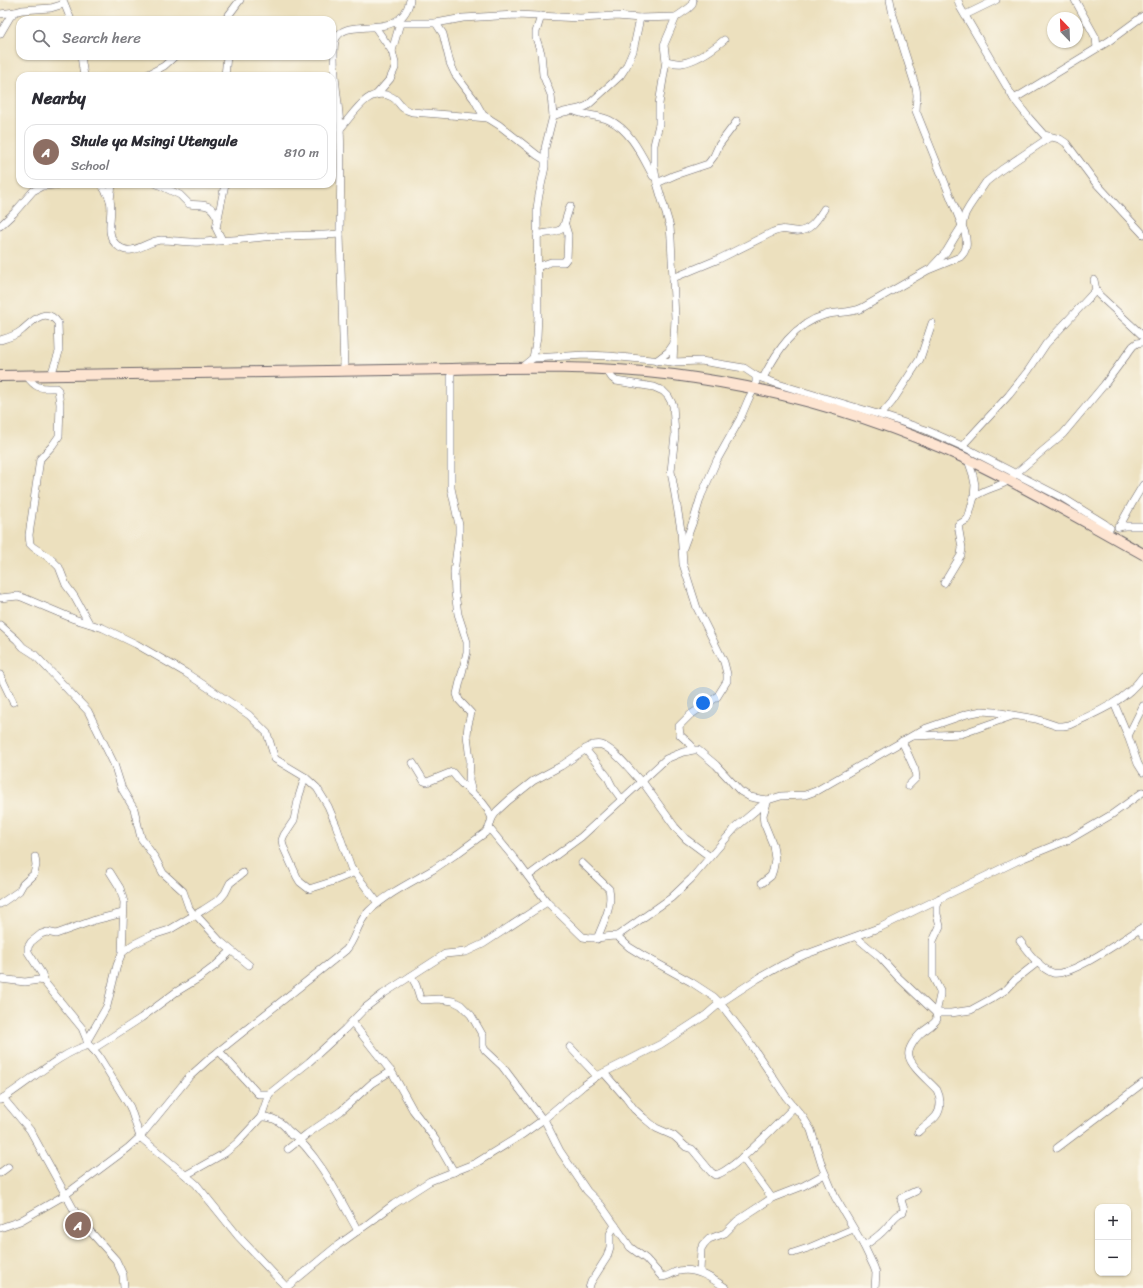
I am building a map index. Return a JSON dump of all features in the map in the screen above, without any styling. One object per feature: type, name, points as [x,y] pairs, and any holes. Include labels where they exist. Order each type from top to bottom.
[{"type":"main road","points":[[0,376],[522,367],[606,369],[675,376],[754,389],[807,401],[861,418],[936,446],[1012,477],[1106,530],[1143,554]]},
{"type":"street","points":[[228,16],[240,0]]},
{"type":"street","points":[[392,51],[398,23],[409,7],[410,0]]},
{"type":"street","points":[[336,34],[349,28],[375,27],[398,23],[436,23],[463,18],[494,16],[517,15],[580,18],[616,16],[640,18],[676,17],[692,5],[693,0]]},
{"type":"street","points":[[683,550],[701,496],[717,460],[740,419],[756,382],[793,333],[810,321],[823,315],[835,312],[853,312],[862,308],[928,270],[964,254],[967,246],[966,239],[916,111],[916,88],[893,15],[890,0]]},
{"type":"street","points":[[958,0],[965,15],[1014,99],[1040,131],[1050,137],[1060,139],[1066,143],[1095,182],[1143,234]]},
{"type":"street","points":[[965,15],[996,0]]},
{"type":"street","points":[[1075,0],[1096,38],[1097,48]]},
{"type":"street","points":[[0,14],[22,10],[51,8],[64,2],[69,16]]},
{"type":"street","points":[[0,34],[10,17],[15,12]]},
{"type":"street","points":[[533,358],[537,337],[537,208],[545,167],[545,148],[554,116],[551,95],[543,75],[536,38],[536,32],[541,16]]},
{"type":"street","points":[[1014,99],[1097,48],[1143,16]]},
{"type":"street","points":[[673,362],[675,318],[670,227],[654,167],[654,145],[659,124],[659,104],[666,61],[664,48],[676,17]]},
{"type":"street","points":[[554,116],[587,106],[620,76],[626,67],[633,50],[640,18]]},
{"type":"street","points":[[436,23],[443,34],[450,63],[455,74],[484,115],[545,160]]},
{"type":"street","points":[[340,129],[359,105],[365,100],[376,95],[393,74],[395,62],[392,51],[375,27]]},
{"type":"street","points":[[666,61],[681,64],[689,62],[717,46],[724,40]]},
{"type":"street","points":[[82,60],[83,72]]},
{"type":"street","points":[[153,72],[164,66],[171,60]]},
{"type":"street","points":[[225,72],[227,60]]},
{"type":"street","points":[[334,60],[335,72]]},
{"type":"street","points":[[336,86],[340,129],[340,234],[344,370]]},
{"type":"street","points":[[376,95],[395,98],[403,108],[412,112],[488,118]]},
{"type":"street","points":[[574,111],[609,120],[622,129],[631,138],[657,182]]},
{"type":"street","points":[[657,182],[708,164],[719,145],[737,121]]},
{"type":"street","points":[[928,270],[946,252],[962,226],[964,214],[986,182],[1050,137]]},
{"type":"street","points":[[0,226],[14,213],[30,194],[40,188]]},
{"type":"street","points":[[103,188],[110,200]]},
{"type":"street","points":[[112,188],[110,232],[112,239],[124,250],[130,251],[159,240],[199,242],[340,234]]},
{"type":"street","points":[[165,188],[180,195],[189,204],[205,205],[210,207],[214,210],[217,217]]},
{"type":"street","points":[[222,240],[216,228],[224,188]]},
{"type":"street","points":[[538,235],[560,231],[565,226],[570,206]]},
{"type":"street","points":[[673,278],[719,259],[773,232],[782,229],[798,231],[809,227],[824,210]]},
{"type":"street","points":[[537,267],[551,262],[564,262],[567,258],[568,235],[565,226]]},
{"type":"street","points":[[974,497],[984,490],[1012,477],[1063,434],[1104,385],[1133,346],[1140,342],[1143,336],[1103,300],[1096,290],[1094,280]]},
{"type":"street","points":[[962,446],[1009,395],[1046,344],[1096,290]]},
{"type":"street","points":[[0,340],[15,335],[36,318],[51,316],[56,321],[58,326],[59,352],[51,375]]},
{"type":"street","points":[[881,415],[892,402],[920,359],[932,323]]},
{"type":"street","points":[[656,360],[668,352],[674,343]]},
{"type":"street","points":[[522,367],[533,358],[585,355],[673,362],[701,361],[744,368],[760,377],[778,384],[926,430],[962,446],[1012,477]]},
{"type":"street","points":[[450,369],[451,488],[459,525],[454,572],[455,593],[458,614],[468,647],[457,694],[459,700],[471,713],[467,735],[470,760],[469,781],[472,792]]},
{"type":"street","points":[[606,369],[616,381],[654,387],[663,391],[668,396],[672,405],[675,435],[671,471],[680,518],[683,564],[695,605],[724,662],[727,674],[727,682],[718,696],[690,715],[679,726],[680,735],[692,746],[688,751]]},
{"type":"street","points":[[26,375],[36,387],[42,389],[56,388],[58,390],[60,404],[59,436],[40,459],[29,535],[30,544],[38,551],[52,559],[59,567],[66,585],[89,623]]},
{"type":"street","points":[[944,583],[961,555],[962,548],[958,525],[968,519],[974,497],[974,480],[968,460]]},
{"type":"street","points":[[1120,527],[1143,485]]},
{"type":"street","points":[[1106,530],[1125,526],[1143,526]]},
{"type":"street","points":[[0,598],[18,596],[24,598],[74,619],[89,623],[136,644],[171,663],[249,715],[267,733],[275,759],[305,777],[317,788],[328,806],[351,868],[378,903]]},
{"type":"street","points":[[0,625],[23,647],[34,654],[88,711],[114,764],[122,789],[134,809],[141,838],[155,858],[162,873],[182,891],[187,899],[189,908],[195,915],[231,951],[249,965]]},
{"type":"street","points":[[0,676],[14,702]]},
{"type":"street","points":[[489,828],[518,863],[547,902],[583,937],[597,939],[607,936],[618,936],[671,898],[691,879],[709,856],[736,827],[768,800],[781,796],[805,795],[816,791],[924,729],[974,712],[982,711],[1036,719],[1050,724],[1063,726],[1075,722],[1114,703],[1126,695],[1143,676]]},
{"type":"street","points":[[1114,703],[1138,764],[1143,772]]},
{"type":"street","points":[[1128,736],[1143,706]]},
{"type":"street","points":[[910,736],[926,734],[961,734],[1013,716]]},
{"type":"street","points":[[902,741],[915,770],[916,778],[908,786]]},
{"type":"street","points":[[0,1228],[20,1220],[65,1195],[128,1148],[140,1137],[189,1077],[219,1051],[346,950],[365,915],[378,903],[474,842],[489,828],[492,818],[497,811],[509,800],[533,781],[561,766],[592,745],[601,745],[611,751],[642,782],[675,827],[686,839],[709,856]]},
{"type":"street","points":[[585,749],[607,776],[622,800]]},
{"type":"street","points":[[528,876],[581,837],[666,759],[688,751],[694,750],[701,752],[740,791],[750,797],[768,800]]},
{"type":"street","points":[[413,763],[425,782],[429,782],[452,772],[488,810],[492,818]]},
{"type":"street","points":[[305,777],[294,820],[282,840],[283,846],[297,877],[300,882],[309,888],[331,882],[355,872]]},
{"type":"street","points":[[122,913],[95,920],[56,934],[47,932],[35,938],[31,942],[28,947],[28,952],[42,974],[44,981],[82,1028],[90,1045],[130,1107],[140,1137],[186,1175],[210,1200],[238,1236],[287,1288],[338,1245],[430,1180],[476,1163],[497,1151],[544,1120],[584,1086],[601,1074],[661,1044],[706,1015],[720,1003],[757,979],[804,955],[881,927],[1021,859],[1070,839],[1111,815],[1143,792]]},
{"type":"street","points":[[762,884],[771,876],[775,859],[773,845],[764,822],[763,815],[768,800]]},
{"type":"street","points":[[0,904],[19,892],[23,884],[34,874],[36,865],[35,857]]},
{"type":"street","points":[[582,863],[609,889],[610,894],[609,909],[597,939]]},
{"type":"street","points":[[90,1045],[107,1006],[117,965],[122,953],[122,913],[124,902],[120,888],[110,872]]},
{"type":"street","points":[[122,953],[132,945],[150,936],[169,930],[220,899],[230,883],[244,873]]},
{"type":"street","points":[[918,1132],[923,1126],[937,1116],[940,1104],[939,1094],[908,1056],[909,1050],[919,1035],[937,1019],[936,1013],[940,991],[933,977],[933,940],[940,926],[937,914],[940,898]]},
{"type":"street","points":[[186,1175],[225,1152],[237,1143],[261,1117],[269,1094],[309,1062],[365,1008],[383,994],[445,954],[466,952],[483,944],[547,902]]},
{"type":"street","points":[[1020,941],[1038,962],[1055,973],[1089,961],[1141,928],[1143,936]]},
{"type":"street","points":[[618,936],[642,955],[691,982],[720,1003],[746,1037],[768,1071],[811,1130],[825,1174],[874,1267],[876,1273],[875,1288]]},
{"type":"street","points":[[856,937],[880,957],[898,977],[936,1013],[951,1013],[971,1010],[1007,989],[1015,980],[1038,962]]},
{"type":"street","points":[[124,1288],[123,1275],[116,1260],[79,1219],[30,1130],[2,1099],[76,1050],[90,1045],[141,1018],[176,992],[199,978],[231,951]]},
{"type":"street","points":[[411,976],[422,1000],[439,999],[453,1001],[461,1005],[471,1015],[483,1036],[483,1046],[485,1050],[502,1066],[544,1120],[560,1151],[587,1191],[597,1200],[630,1248],[646,1259],[662,1277],[684,1270],[700,1272],[726,1288]]},
{"type":"street","points":[[0,979],[25,982],[39,980],[44,981]]},
{"type":"street","points":[[352,1022],[391,1071],[402,1088],[413,1110],[435,1139],[454,1172]]},
{"type":"street","points":[[570,1047],[601,1074],[644,1118],[656,1128],[674,1136],[686,1147],[692,1149],[715,1175],[723,1173],[742,1157],[794,1108]]},
{"type":"street","points":[[219,1051],[258,1094],[269,1094]]},
{"type":"street","points":[[288,1149],[341,1112],[372,1082],[391,1071]]},
{"type":"street","points":[[1057,1148],[1143,1083]]},
{"type":"street","points":[[261,1117],[272,1118],[281,1122],[300,1140],[317,1161],[358,1231]]},
{"type":"street","points":[[282,1156],[292,1143],[292,1138],[289,1131]]},
{"type":"street","points":[[742,1157],[772,1198]]},
{"type":"street","points":[[0,1173],[8,1167]]},
{"type":"street","points":[[700,1272],[701,1249],[709,1239],[725,1233],[737,1221],[772,1198],[803,1186],[825,1174]]},
{"type":"street","points":[[864,1246],[883,1231],[895,1215],[903,1212],[904,1209],[901,1200],[903,1197],[916,1191]]},
{"type":"street","points":[[589,1288],[591,1282],[607,1257],[610,1247],[610,1234],[615,1225]]},
{"type":"street","points":[[793,1252],[811,1247],[854,1229]]},
{"type":"place","name":"Shule ya Msingi Utengule","points":[[78,1225]]}]
